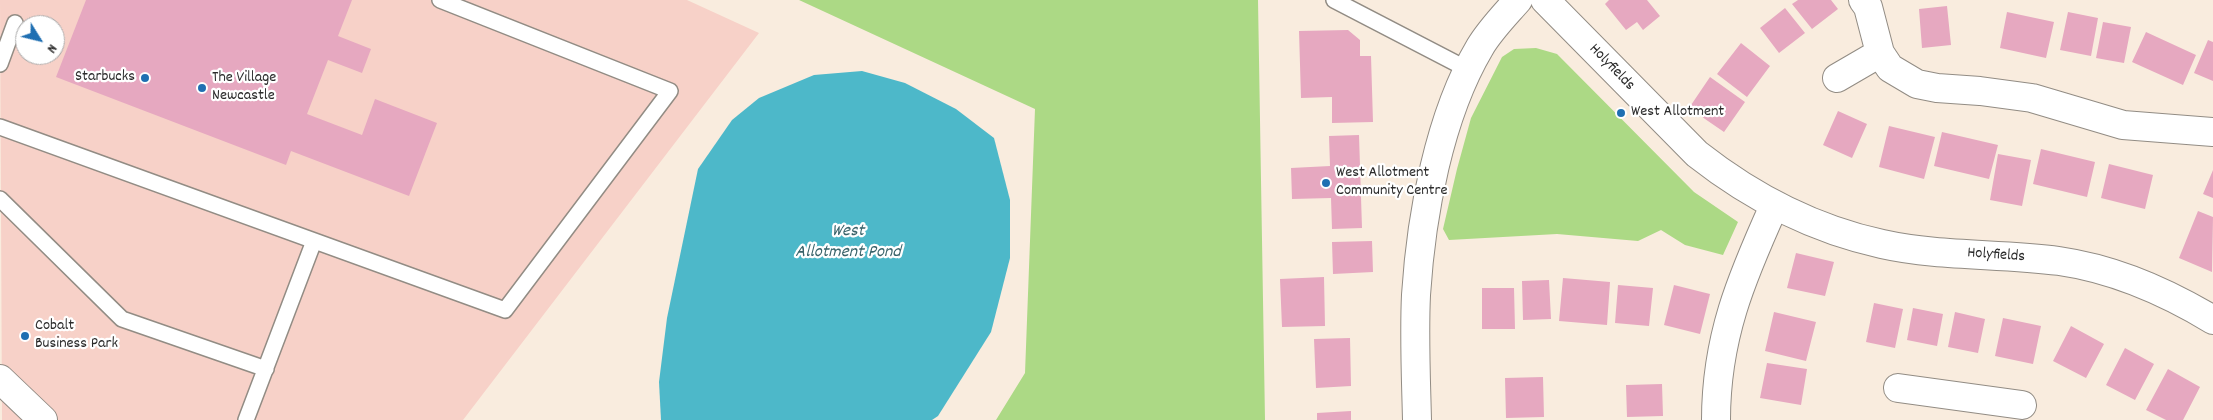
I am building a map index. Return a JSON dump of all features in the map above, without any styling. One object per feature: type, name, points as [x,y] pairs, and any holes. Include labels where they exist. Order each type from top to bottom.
[{"type":"street","points":[[1417,420],[1415,332],[1421,246],[1440,148],[1452,107],[1467,69],[1481,45],[1518,0]]},
{"type":"street","name":"Holyfields","points":[[1545,0],[1697,154],[1724,176],[1774,206],[1812,224],[1884,244],[1924,251],[2060,262],[2101,270],[2142,283],[2183,302],[2213,320]]},
{"type":"street","points":[[1863,0],[1871,16],[1880,54],[1890,68],[1917,84],[1936,88],[1980,90],[2032,98],[2123,124],[2213,132]]},
{"type":"street","points":[[1837,78],[1880,54]]},
{"type":"street","points":[[1716,420],[1716,397],[1721,358],[1732,310],[1744,272],[1774,206]]},
{"type":"street","points":[[0,378],[43,420]]},
{"type":"street","points":[[1898,388],[1982,410],[2022,406]]},
{"type":"lane","points":[[0,127],[505,310],[670,91],[440,0]]},
{"type":"lane","points":[[1334,0],[1467,69]]},
{"type":"lane","points":[[0,64],[15,23]]},
{"type":"lane","points":[[0,199],[122,319],[266,369]]},
{"type":"lane","points":[[246,420],[314,241]]},
{"type":"shaded area","points":[[0,0],[687,0],[759,33],[463,420],[2,420]]},
{"type":"green space","points":[[799,0],[1258,0],[1265,420],[996,420],[1025,373],[1035,109]]},
{"type":"green space","points":[[1536,48],[1557,54],[1694,192],[1738,222],[1723,255],[1685,245],[1661,230],[1638,241],[1557,234],[1449,240],[1443,229],[1471,118],[1502,57],[1514,49]]},
{"type":"water","name":"West Allotment Pond","points":[[862,71],[905,83],[956,109],[994,138],[1010,200],[1010,258],[991,332],[938,416],[932,420],[661,420],[659,382],[667,318],[698,169],[732,120],[759,98],[814,75]]},
{"type":"building","name":"The Village Newcastle","points":[[86,0],[352,0],[338,36],[371,49],[362,73],[328,60],[307,114],[362,135],[375,99],[437,123],[409,196],[291,151],[286,165],[56,77],[61,65],[65,65],[65,54]]},
{"type":"building","points":[[1609,0],[1647,0],[1660,16],[1643,30],[1637,22],[1626,30],[1605,4]]},
{"type":"building","points":[[1798,0],[1831,0],[1838,9],[1812,29],[1792,4]]},
{"type":"building","points":[[1947,6],[1951,45],[1922,48],[1919,9]]},
{"type":"building","points":[[1785,8],[1805,33],[1779,53],[1760,28]]},
{"type":"building","points":[[2007,12],[2054,22],[2046,58],[2000,48]]},
{"type":"building","points":[[2068,12],[2098,18],[2091,56],[2060,50]]},
{"type":"building","points":[[2103,22],[2131,27],[2124,63],[2096,58]]},
{"type":"building","points":[[1348,30],[1360,40],[1360,56],[1371,56],[1373,122],[1332,123],[1332,97],[1301,98],[1299,31]]},
{"type":"building","points":[[2146,32],[2196,55],[2183,85],[2132,62]]},
{"type":"building","points":[[2208,40],[2213,42],[2213,81],[2194,73]]},
{"type":"building","points":[[1741,43],[1770,66],[1747,97],[1717,74]]},
{"type":"building","points":[[1710,77],[1745,102],[1724,132],[1689,108]]},
{"type":"building","points":[[1838,111],[1867,124],[1852,158],[1823,145]]},
{"type":"building","points":[[1889,126],[1935,137],[1924,179],[1879,167]]},
{"type":"building","points":[[1942,132],[1998,145],[1989,179],[1934,166]]},
{"type":"building","name":"West Allotment Community Centre","points":[[1359,135],[1362,228],[1332,229],[1331,198],[1292,199],[1291,168],[1330,166],[1329,136]]},
{"type":"building","points":[[2041,149],[2095,162],[2087,197],[2033,184]]},
{"type":"building","points":[[1998,154],[2031,160],[2022,206],[1990,200]]},
{"type":"building","points":[[2109,164],[2153,175],[2145,209],[2101,198]]},
{"type":"building","points":[[2213,170],[2213,198],[2203,194]]},
{"type":"building","points":[[2198,211],[2213,217],[2212,272],[2179,258]]},
{"type":"building","points":[[1372,241],[1373,272],[1333,274],[1332,242]]},
{"type":"building","points":[[1796,253],[1834,262],[1825,296],[1787,288]]},
{"type":"building","points":[[1324,277],[1325,326],[1282,327],[1280,279]]},
{"type":"building","points":[[1563,278],[1610,282],[1607,325],[1559,321]]},
{"type":"building","points":[[1549,280],[1551,319],[1523,320],[1522,281]]},
{"type":"building","points":[[1618,285],[1653,288],[1649,326],[1615,323]]},
{"type":"building","points":[[1674,285],[1710,294],[1700,334],[1664,325]]},
{"type":"building","points":[[1482,288],[1514,288],[1515,329],[1482,329]]},
{"type":"building","points":[[1874,303],[1903,309],[1895,348],[1866,342]]},
{"type":"building","points":[[1913,308],[1943,314],[1937,346],[1907,340]]},
{"type":"building","points":[[1774,312],[1816,322],[1806,361],[1765,351]]},
{"type":"building","points":[[1955,312],[1985,319],[1978,353],[1948,347]]},
{"type":"building","points":[[2003,318],[2041,326],[2033,364],[1995,356]]},
{"type":"building","points":[[2071,326],[2104,344],[2086,378],[2053,361]]},
{"type":"building","points":[[1350,338],[1351,386],[1316,388],[1314,339]]},
{"type":"building","points":[[2125,348],[2154,364],[2135,400],[2106,385]]},
{"type":"building","points":[[1767,363],[1807,369],[1801,405],[1760,398]]},
{"type":"building","points":[[2168,369],[2200,387],[2183,420],[2166,420],[2146,410]]},
{"type":"building","points":[[1543,377],[1544,417],[1506,418],[1505,378]]},
{"type":"building","points":[[1662,384],[1663,416],[1627,417],[1626,385]]},
{"type":"building","points":[[1351,411],[1351,420],[1317,420],[1317,413]]},
{"type":"place","name":"Starbucks","points":[[145,78]]},
{"type":"place","name":"The Village Newcastle","points":[[202,88]]},
{"type":"place","name":"West Allotment","points":[[1621,113]]},
{"type":"place","name":"West Allotment Community Centre","points":[[1326,183]]},
{"type":"place","name":"Cobalt Business Park","points":[[25,336]]}]
